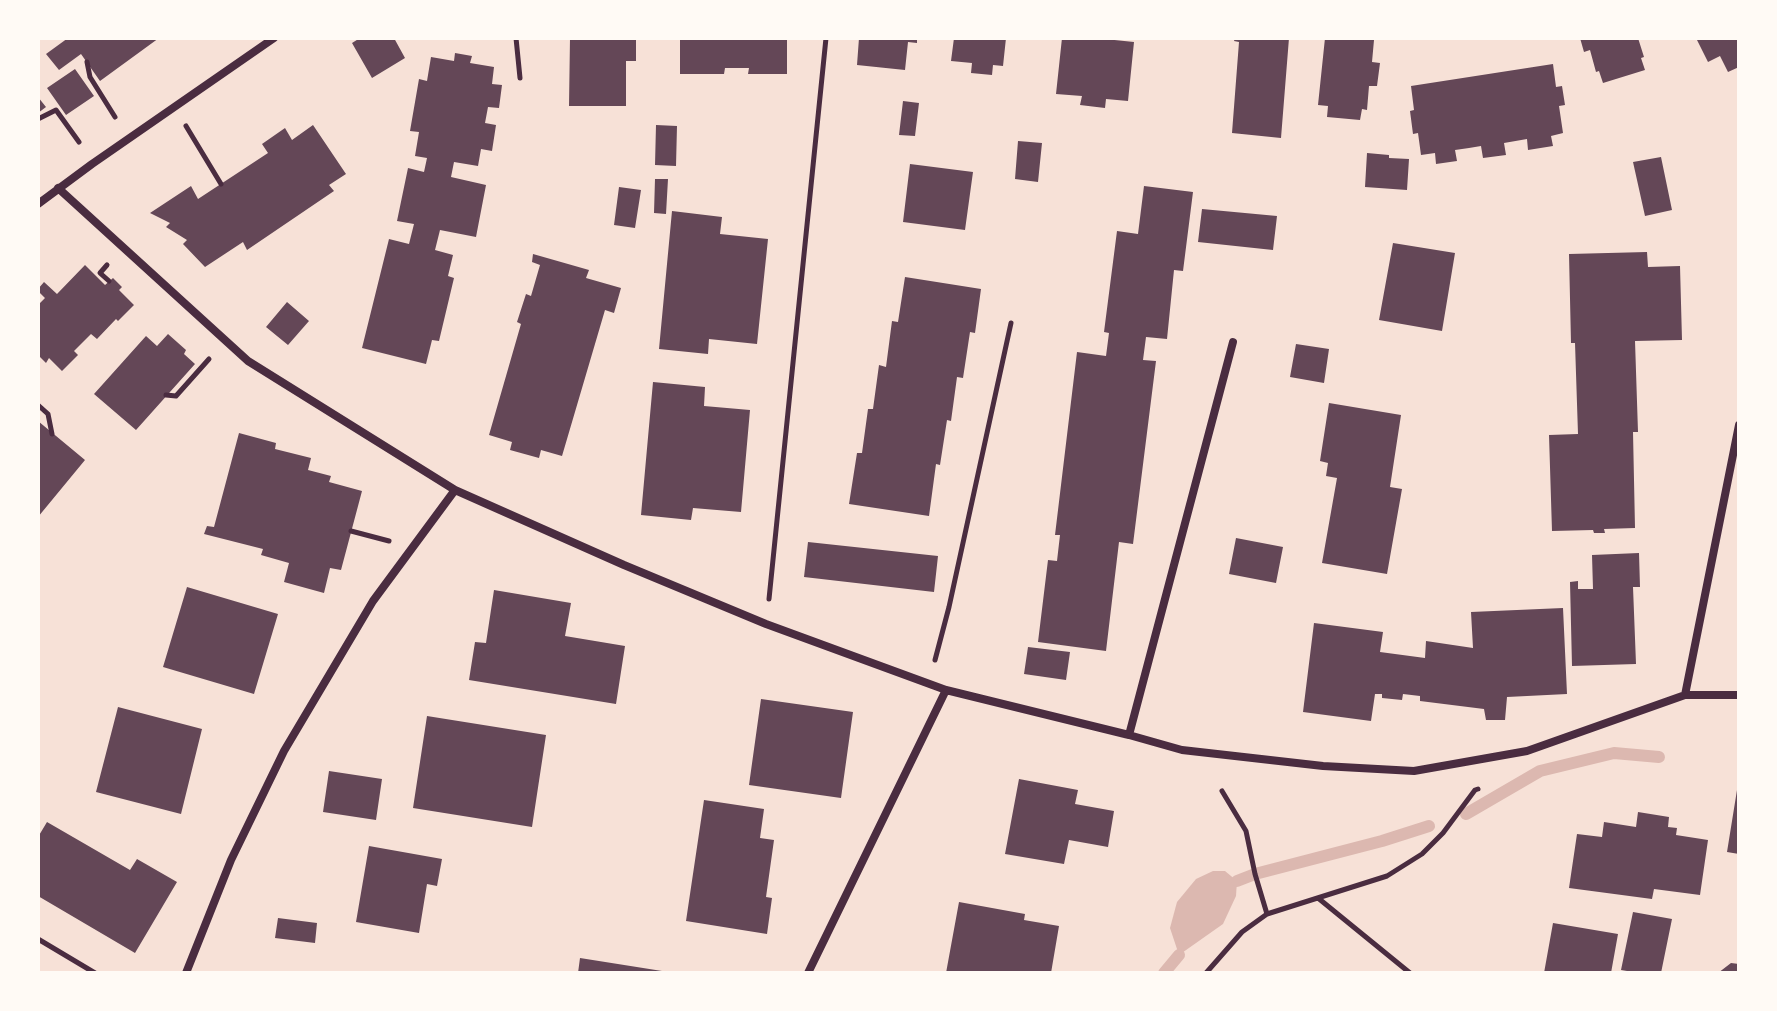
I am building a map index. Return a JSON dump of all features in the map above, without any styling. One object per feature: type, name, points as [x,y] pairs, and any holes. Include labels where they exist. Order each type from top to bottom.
[{"type":"street","points":[[38,204],[274,38]]},
{"type":"street","points":[[58,188],[248,361],[455,490],[766,624],[946,690],[1182,750],[1323,766],[1414,771],[1527,751],[1685,695],[1739,695]]},
{"type":"street","points":[[1129,735],[1233,342]]},
{"type":"street","points":[[1685,695],[1739,425]]},
{"type":"street","points":[[186,973],[231,860],[284,751],[373,601],[455,490]]},
{"type":"street","points":[[808,973],[946,690]]},
{"type":"path","points":[[516,38],[520,78]]},
{"type":"path","points":[[766,624],[826,38]]},
{"type":"path","points":[[87,62],[90,77],[113,115]]},
{"type":"path","points":[[174,107],[221,184]]},
{"type":"path","points":[[38,119],[56,110],[80,144]]},
{"type":"path","points":[[929,684],[949,607],[1011,323]]},
{"type":"path","points":[[166,395],[176,396],[225,341]]},
{"type":"path","points":[[38,405],[48,414],[52,434]]},
{"type":"path","points":[[351,531],[413,547]]},
{"type":"path","points":[[1206,973],[1242,932],[1267,914],[1387,876],[1422,854],[1443,833],[1475,790],[1488,786]]},
{"type":"path","points":[[1222,791],[1246,831],[1267,914]]},
{"type":"path","points":[[1318,898],[1410,973]]},
{"type":"path","points":[[38,939],[95,973]]},
{"type":"shaded area","points":[[1213,871],[1225,871],[1237,881],[1236,896],[1223,924],[1179,955],[1170,928],[1177,902],[1196,879]]},
{"type":"building","points":[[68,38],[159,38],[100,81],[81,54],[59,70],[46,54]]},
{"type":"building","points":[[360,38],[394,38],[405,58],[372,78],[352,43]]},
{"type":"building","points":[[570,38],[636,38],[636,61],[626,61],[626,106],[569,106]]},
{"type":"building","points":[[680,38],[787,38],[787,74],[748,74],[749,68],[725,68],[724,74],[680,74]]},
{"type":"building","points":[[859,38],[917,38],[917,43],[908,42],[905,70],[857,65]]},
{"type":"building","points":[[954,38],[1006,38],[1003,66],[993,65],[992,75],[971,73],[972,63],[951,61]]},
{"type":"building","points":[[1062,38],[1134,42],[1128,101],[1106,99],[1105,108],[1080,105],[1082,96],[1056,94]]},
{"type":"building","points":[[1235,38],[1289,38],[1281,138],[1232,133],[1239,42],[1234,41]]},
{"type":"building","points":[[1325,38],[1374,40],[1372,62],[1380,63],[1377,86],[1369,86],[1367,110],[1362,109],[1360,120],[1327,117],[1328,106],[1318,105]]},
{"type":"building","points":[[1580,38],[1638,38],[1645,70],[1603,83],[1599,71],[1596,72],[1590,50],[1584,52]]},
{"type":"building","points":[[1696,38],[1739,38],[1739,67],[1728,72],[1720,56],[1708,62]]},
{"type":"building","points":[[455,53],[472,56],[470,63],[494,67],[492,84],[502,85],[499,108],[488,107],[485,123],[496,125],[492,151],[481,149],[478,166],[454,162],[451,177],[486,185],[476,237],[440,230],[435,250],[453,255],[448,276],[454,278],[439,341],[432,340],[426,364],[362,348],[389,239],[409,244],[414,224],[397,221],[408,168],[424,172],[427,158],[415,156],[419,132],[410,131],[419,79],[427,81],[431,57],[454,61]]},
{"type":"building","points":[[1553,64],[1556,87],[1562,86],[1565,105],[1559,106],[1563,133],[1551,136],[1553,146],[1528,150],[1527,139],[1504,143],[1506,155],[1483,158],[1481,146],[1455,150],[1457,161],[1436,164],[1435,153],[1421,155],[1418,133],[1413,134],[1411,86]]},
{"type":"building","points":[[75,69],[94,96],[66,115],[47,88]]},
{"type":"building","points":[[38,97],[46,107],[38,113]]},
{"type":"building","points":[[903,101],[919,103],[915,136],[899,135]]},
{"type":"building","points":[[313,125],[346,174],[329,185],[334,191],[247,250],[243,242],[205,267],[183,244],[187,240],[166,227],[170,223],[150,213],[191,186],[198,199],[268,153],[262,144],[285,128],[292,140]]},
{"type":"building","points":[[656,125],[677,126],[676,166],[655,165]]},
{"type":"building","points":[[1018,141],[1042,143],[1038,182],[1015,179]]},
{"type":"building","points":[[1367,153],[1409,159],[1407,190],[1365,187]]},
{"type":"building","points":[[1661,157],[1672,210],[1645,216],[1633,162]]},
{"type":"building","points":[[910,164],[973,172],[965,230],[903,222]]},
{"type":"building","points":[[655,179],[668,179],[666,214],[654,213]]},
{"type":"building","points":[[1144,186],[1193,192],[1183,271],[1174,270],[1167,339],[1146,337],[1143,360],[1156,361],[1133,544],[1119,542],[1106,651],[1038,642],[1048,560],[1057,561],[1060,535],[1055,535],[1077,352],[1106,356],[1109,333],[1104,332],[1117,231],[1138,234]]},
{"type":"building","points":[[619,187],[641,190],[635,228],[614,225]]},
{"type":"building","points":[[1202,209],[1277,216],[1273,250],[1198,242]]},
{"type":"building","points":[[672,211],[722,217],[720,234],[768,239],[757,344],[709,339],[708,354],[659,349]]},
{"type":"building","points":[[1393,243],[1455,253],[1442,331],[1379,320]]},
{"type":"building","points":[[1647,252],[1648,267],[1680,266],[1682,340],[1635,341],[1638,432],[1633,432],[1635,528],[1604,529],[1605,533],[1594,533],[1593,530],[1552,531],[1549,435],[1578,434],[1575,343],[1571,343],[1569,254]]},
{"type":"building","points":[[533,254],[589,270],[586,278],[621,288],[614,313],[605,310],[562,456],[541,450],[539,458],[510,450],[512,442],[489,435],[521,324],[517,322],[526,294],[531,296],[540,265],[532,262]]},
{"type":"building","points":[[85,265],[105,285],[113,278],[122,287],[119,290],[134,305],[97,339],[91,334],[74,351],[78,355],[62,371],[49,358],[46,363],[38,355],[38,305],[45,298],[38,289],[44,282],[57,294]]},
{"type":"building","points":[[905,277],[981,289],[975,333],[970,332],[963,378],[957,377],[951,421],[947,420],[940,465],[936,464],[929,516],[849,504],[857,453],[862,453],[868,409],[873,409],[879,365],[886,367],[892,321],[898,322]]},
{"type":"building","points":[[287,302],[309,321],[288,345],[266,327]]},
{"type":"building","points":[[168,334],[186,350],[184,354],[195,364],[136,430],[94,394],[146,336],[157,346]]},
{"type":"building","points":[[1296,344],[1329,349],[1324,383],[1290,377]]},
{"type":"building","points":[[653,382],[705,387],[704,406],[750,410],[741,512],[693,508],[691,520],[641,515]]},
{"type":"building","points":[[1329,403],[1401,415],[1390,487],[1402,489],[1387,574],[1322,563],[1337,478],[1326,476],[1328,463],[1320,461]]},
{"type":"building","points":[[38,421],[85,460],[38,517]]},
{"type":"building","points":[[239,433],[276,443],[275,449],[311,458],[308,470],[331,476],[329,482],[362,491],[341,570],[330,568],[324,593],[284,582],[289,563],[261,555],[263,549],[204,534],[207,526],[214,527]]},
{"type":"building","points":[[1236,538],[1283,547],[1276,583],[1229,574]]},
{"type":"building","points":[[808,542],[938,556],[934,592],[804,577]]},
{"type":"building","points":[[1639,553],[1640,587],[1633,587],[1636,664],[1572,666],[1570,582],[1578,581],[1578,589],[1593,589],[1592,555]]},
{"type":"building","points":[[187,587],[278,614],[254,694],[163,667]]},
{"type":"building","points":[[494,590],[571,603],[565,636],[625,646],[616,704],[469,680],[475,642],[486,643]]},
{"type":"building","points":[[1563,608],[1567,694],[1507,697],[1505,720],[1486,720],[1484,709],[1420,701],[1420,696],[1403,694],[1402,700],[1375,694],[1371,721],[1303,712],[1314,623],[1383,632],[1380,652],[1425,658],[1426,641],[1473,648],[1471,612]]},
{"type":"building","points":[[1028,647],[1070,652],[1066,680],[1024,674]]},
{"type":"building","points":[[761,699],[853,712],[841,798],[749,785]]},
{"type":"building","points":[[118,707],[202,729],[181,814],[96,792]]},
{"type":"building","points":[[427,716],[546,735],[532,827],[413,808]]},
{"type":"building","points":[[329,771],[382,779],[376,820],[323,812]]},
{"type":"building","points":[[1019,779],[1078,790],[1075,804],[1114,811],[1108,847],[1069,840],[1064,864],[1005,854]]},
{"type":"building","points":[[1739,790],[1739,854],[1727,852]]},
{"type":"building","points":[[704,800],[764,809],[760,838],[774,840],[766,897],[772,898],[767,934],[686,921]]},
{"type":"building","points":[[1638,812],[1669,817],[1668,827],[1677,828],[1676,835],[1708,840],[1700,895],[1654,889],[1652,899],[1569,888],[1577,834],[1602,837],[1604,822],[1636,827]]},
{"type":"building","points":[[47,822],[130,870],[137,859],[177,882],[135,953],[38,896],[38,837]]},
{"type":"building","points":[[369,846],[442,859],[437,886],[427,884],[419,933],[356,922]]},
{"type":"building","points":[[959,902],[1025,914],[1024,920],[1059,926],[1051,973],[946,973]]},
{"type":"building","points":[[1633,912],[1672,919],[1661,973],[1621,970]]},
{"type":"building","points":[[278,918],[317,923],[315,943],[275,938]]},
{"type":"building","points":[[1553,923],[1618,934],[1611,973],[1544,973]]},
{"type":"building","points":[[580,958],[662,971],[662,973],[578,973]]},
{"type":"building","points":[[1731,963],[1739,964],[1739,973],[1718,973]]},
{"type":"waterway","points":[[1466,814],[1540,771],[1614,753],[1659,757]]},
{"type":"waterway","points":[[1237,881],[1429,826]]},
{"type":"waterway","points":[[1164,973],[1179,955]]}]
